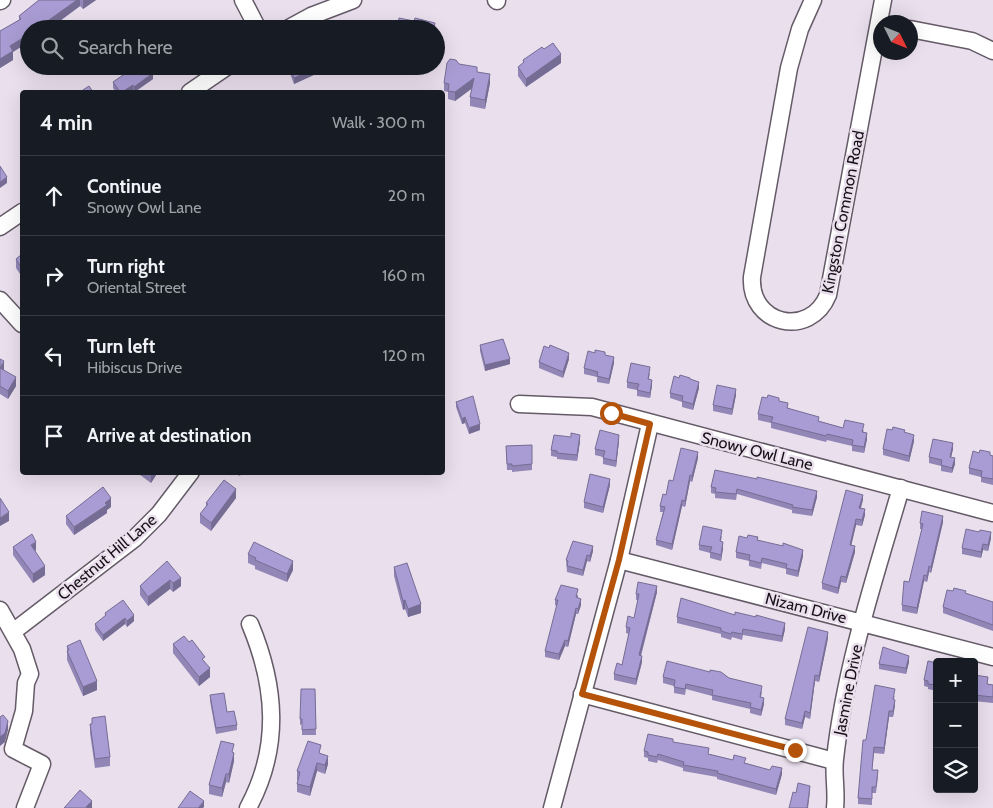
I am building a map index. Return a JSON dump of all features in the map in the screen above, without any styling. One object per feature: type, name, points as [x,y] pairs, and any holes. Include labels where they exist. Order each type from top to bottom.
[{"type":"street","points":[[243,0],[253,20]]},
{"type":"street","points":[[307,20],[353,0]]},
{"type":"street","name":"Kingston Common Road","points":[[813,0],[800,29],[789,68],[752,277],[752,289],[756,300],[763,310],[778,320],[791,322],[808,317],[818,310],[828,295],[873,56]]},
{"type":"street","name":"Kingston Common Road","points":[[880,15],[883,0]]},
{"type":"street","points":[[918,31],[972,41],[993,51]]},
{"type":"street","points":[[193,90],[215,75]]},
{"type":"street","points":[[0,228],[20,213]]},
{"type":"street","points":[[0,300],[20,322]]},
{"type":"street","name":"Snowy Owl Lane","points":[[519,404],[592,407],[650,424],[993,513]]},
{"type":"street","points":[[552,808],[619,560],[650,424]]},
{"type":"street","name":"Chestnut Hill Lane","points":[[14,631],[134,539],[159,514],[189,475]]},
{"type":"street","name":"Jasmine Drive","points":[[834,808],[834,760],[846,692],[863,622],[901,488]]},
{"type":"street","name":"Nizam Drive","points":[[619,560],[993,656]]},
{"type":"street","points":[[0,610],[14,631],[30,674],[26,683],[24,711],[14,749],[42,764],[25,808]]},
{"type":"street","points":[[248,808],[264,771],[273,727],[270,691],[263,654],[250,624]]},
{"type":"street","points":[[582,694],[834,760]]},
{"type":"building","points":[[39,0],[77,0],[49,20],[20,20],[20,40],[10,46],[13,51],[0,59],[0,31],[21,19],[19,16]]},
{"type":"building","points":[[553,43],[561,54],[526,79],[518,67],[524,62],[523,60],[542,47],[544,49]]},
{"type":"building","points":[[450,59],[456,60],[459,64],[477,67],[477,72],[490,74],[485,100],[470,97],[474,78],[455,92],[448,91],[449,84],[444,83],[447,63]]},
{"type":"building","points":[[123,75],[150,75],[134,87],[133,85],[125,90],[119,90],[113,82]]},
{"type":"building","points":[[89,86],[92,90],[83,90]]},
{"type":"building","points":[[0,166],[7,177],[0,182]]},
{"type":"building","points":[[20,256],[20,266],[16,259]]},
{"type":"building","points":[[503,339],[510,359],[485,365],[480,345]]},
{"type":"building","points":[[550,345],[569,353],[563,372],[539,362],[544,346],[549,348]]},
{"type":"building","points":[[595,350],[605,352],[605,355],[614,357],[609,379],[597,376],[598,372],[584,368],[588,351],[595,353]]},
{"type":"building","points":[[0,359],[4,361],[0,368]]},
{"type":"building","points":[[631,363],[650,367],[648,379],[652,380],[650,393],[637,390],[639,384],[627,382]]},
{"type":"building","points":[[0,368],[16,377],[8,391],[0,386]]},
{"type":"building","points":[[680,375],[699,382],[693,404],[682,401],[683,396],[670,393],[674,376],[679,378]]},
{"type":"building","points":[[717,385],[736,389],[732,409],[713,405]]},
{"type":"building","points":[[768,395],[788,403],[787,408],[819,417],[818,421],[843,428],[845,420],[864,424],[862,432],[867,433],[864,447],[852,445],[853,440],[827,434],[826,436],[771,422],[773,417],[758,414],[762,397],[767,398]]},
{"type":"building","points":[[473,396],[480,424],[469,428],[465,417],[462,419],[456,402]]},
{"type":"building","points":[[893,427],[914,435],[909,456],[883,449],[887,429],[892,430]]},
{"type":"building","points":[[600,430],[619,435],[616,461],[603,458],[605,451],[595,449]]},
{"type":"building","points":[[571,433],[580,435],[577,455],[557,453],[557,451],[551,450],[554,435],[571,437]]},
{"type":"building","points":[[933,439],[953,443],[950,457],[955,458],[952,468],[941,465],[942,460],[929,457]]},
{"type":"building","points":[[532,445],[532,464],[512,466],[512,464],[507,464],[506,446]]},
{"type":"building","points":[[681,448],[698,452],[692,476],[690,475],[685,501],[682,500],[672,544],[656,540],[665,507],[660,506],[663,494],[666,495],[669,480],[673,481]]},
{"type":"building","points":[[980,450],[990,452],[990,455],[993,456],[993,479],[981,477],[982,471],[969,468],[973,451],[979,453]]},
{"type":"building","points":[[715,470],[757,479],[757,477],[817,491],[812,510],[792,507],[793,505],[737,489],[736,494],[715,492],[716,488],[711,487]]},
{"type":"building","points":[[590,474],[610,479],[603,507],[584,502]]},
{"type":"building","points":[[224,480],[236,489],[211,523],[200,514]]},
{"type":"building","points":[[103,487],[111,498],[105,503],[107,505],[74,527],[66,516]]},
{"type":"building","points":[[846,490],[863,495],[859,508],[865,509],[862,520],[856,519],[850,545],[855,546],[846,577],[841,576],[838,588],[822,583]]},
{"type":"building","points":[[0,498],[9,512],[0,518]]},
{"type":"building","points":[[922,511],[943,516],[931,567],[929,566],[927,576],[924,575],[917,608],[902,605],[904,581],[909,582],[923,524],[920,523]]},
{"type":"building","points":[[703,526],[722,530],[720,541],[723,542],[721,555],[710,552],[712,547],[699,545]]},
{"type":"building","points":[[966,529],[991,532],[988,545],[983,544],[981,552],[962,548]]},
{"type":"building","points":[[32,534],[36,542],[31,545],[45,566],[33,574],[13,547]]},
{"type":"building","points":[[748,535],[758,537],[757,540],[783,546],[783,543],[803,550],[798,571],[786,568],[787,564],[762,558],[761,563],[749,560],[750,555],[736,552],[739,536],[747,538]]},
{"type":"building","points":[[573,541],[593,546],[590,556],[587,555],[583,570],[567,566],[568,561],[566,560]]},
{"type":"building","points":[[254,542],[293,561],[287,574],[255,560],[256,558],[248,554]]},
{"type":"building","points":[[167,561],[181,578],[173,583],[170,580],[148,597],[140,586]]},
{"type":"building","points":[[407,563],[421,604],[408,609],[405,600],[403,601],[394,567]]},
{"type":"building","points":[[638,582],[657,586],[639,655],[642,656],[636,679],[614,674],[617,663],[622,665],[630,628],[626,627],[628,616],[634,618],[639,594],[636,594]]},
{"type":"building","points":[[561,585],[578,589],[576,597],[581,599],[578,609],[576,608],[568,641],[565,640],[559,654],[545,651],[558,600],[555,600]]},
{"type":"building","points":[[954,588],[993,602],[993,625],[943,607],[947,590],[953,591]]},
{"type":"building","points":[[681,598],[735,615],[735,612],[756,617],[756,615],[785,623],[782,636],[743,629],[742,634],[732,632],[731,634],[721,631],[721,628],[677,617]]},
{"type":"building","points":[[123,600],[134,615],[127,621],[125,618],[103,635],[95,624],[106,615],[105,613]]},
{"type":"building","points":[[808,627],[828,632],[819,676],[815,675],[810,713],[805,711],[802,723],[785,719]]},
{"type":"building","points":[[184,636],[189,642],[192,640],[205,657],[202,659],[210,668],[199,677],[173,644]]},
{"type":"building","points":[[80,640],[97,681],[83,687],[67,651],[69,650],[67,646]]},
{"type":"building","points":[[883,647],[909,656],[906,668],[879,664]]},
{"type":"building","points":[[667,661],[710,672],[710,670],[721,672],[729,678],[762,686],[760,697],[764,698],[761,710],[750,707],[751,703],[712,695],[713,690],[686,684],[685,689],[674,687],[675,680],[663,677]]},
{"type":"building","points":[[928,661],[933,662],[933,685],[928,684],[928,681],[924,680]]},
{"type":"building","points":[[978,676],[988,677],[987,684],[993,685],[993,697],[978,695]]},
{"type":"building","points":[[875,685],[895,689],[893,699],[895,700],[893,711],[889,711],[884,748],[874,747],[872,770],[878,770],[876,787],[872,787],[872,799],[858,798],[863,740],[866,740]]},
{"type":"building","points":[[301,689],[315,689],[316,729],[302,730],[302,719],[300,719]]},
{"type":"building","points":[[224,693],[227,712],[234,711],[237,725],[216,728],[210,695]]},
{"type":"building","points":[[3,715],[8,721],[5,733],[0,737],[0,717]]},
{"type":"building","points":[[105,716],[110,757],[95,759],[90,724],[92,724],[92,718]]},
{"type":"building","points":[[648,734],[673,739],[673,742],[709,748],[708,754],[733,760],[734,755],[746,758],[744,763],[770,770],[772,766],[782,768],[776,789],[717,773],[718,771],[683,765],[684,762],[658,754],[657,757],[648,755],[648,752],[644,751]]},
{"type":"building","points":[[221,741],[234,744],[229,774],[226,774],[222,788],[209,785]]},
{"type":"building","points":[[308,741],[321,745],[319,753],[328,756],[325,765],[317,763],[310,787],[297,784],[300,772],[297,771]]},
{"type":"building","points":[[798,783],[810,786],[807,808],[789,808],[793,792],[796,793]]},
{"type":"building","points":[[80,790],[92,801],[86,807],[88,808],[64,808]]},
{"type":"building","points":[[190,791],[204,801],[198,808],[178,808]]},
{"type":"route","points":[[611,413],[650,424],[619,560],[582,694],[795,750]]}]
